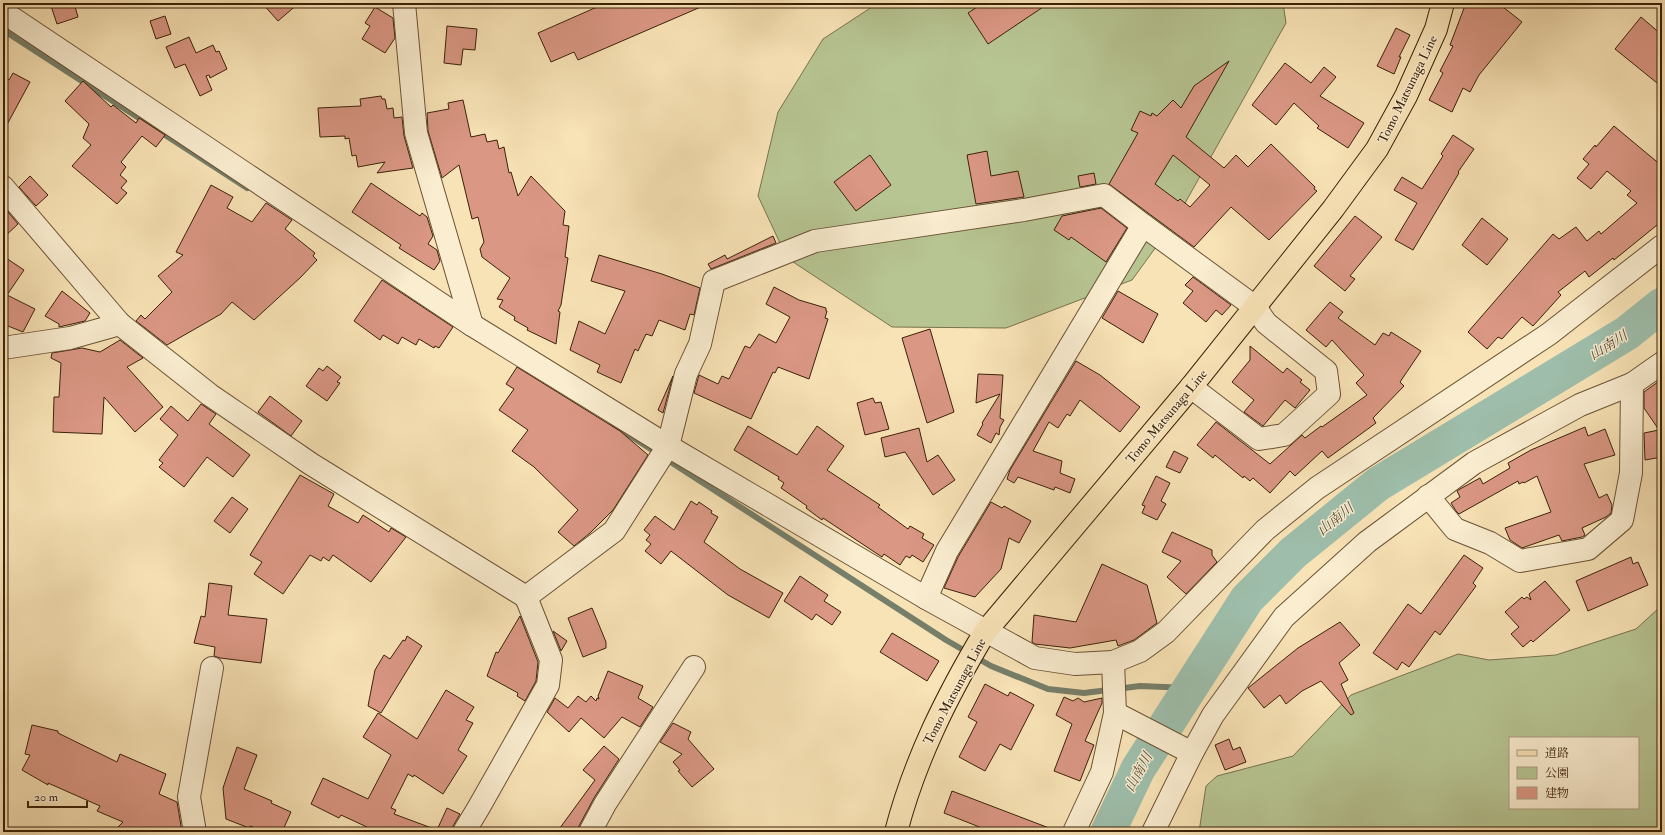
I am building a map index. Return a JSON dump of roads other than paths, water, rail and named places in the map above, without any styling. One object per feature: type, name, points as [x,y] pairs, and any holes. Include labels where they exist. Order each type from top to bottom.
[{"type":"main road","name":"Tomo Matsunaga Line","points":[[896,832],[904,804],[930,734],[964,668],[983,637],[1191,387],[1333,209],[1377,149],[1406,96],[1433,35],[1443,3]]},
{"type":"street","points":[[404,3],[416,133],[472,325]]},
{"type":"street","points":[[3,12],[663,453],[926,598],[983,637],[1034,658],[1075,664],[1117,695],[1186,750]]},
{"type":"street","points":[[3,187],[120,324],[210,395],[311,464],[526,597],[551,660],[548,685],[464,832]]},
{"type":"street","points":[[526,597],[614,531],[663,453],[686,374],[700,344],[714,281],[815,241],[1024,210],[1104,195],[1143,226],[1255,307],[1266,323],[1326,371],[1329,394],[1284,435],[1260,439],[1191,387]]},
{"type":"street","points":[[926,598],[947,551],[1143,226]]},
{"type":"street","points":[[1074,832],[1102,772],[1117,695],[1140,651],[1166,632],[1264,530],[1318,488],[1549,334],[1662,246]]},
{"type":"street","points":[[3,348],[70,338],[120,324]]},
{"type":"street","points":[[1153,832],[1186,750],[1284,617],[1366,542],[1474,464],[1580,405],[1632,384],[1662,363]]},
{"type":"street","points":[[1428,496],[1455,529],[1490,543],[1520,561],[1588,549],[1622,520],[1630,473],[1632,384]]},
{"type":"street","points":[[590,832],[605,804],[694,667]]},
{"type":"street","points":[[195,832],[189,797],[212,668]]},
{"type":"waterway","points":[[3,30],[247,188]]},
{"type":"waterway","name":"山南川","points":[[1108,832],[1138,769],[1247,599],[1293,553],[1378,484],[1627,333],[1662,305]]},
{"type":"waterway","points":[[612,424],[946,640],[991,666],[1048,689],[1084,693],[1140,686],[1189,688]]}]
